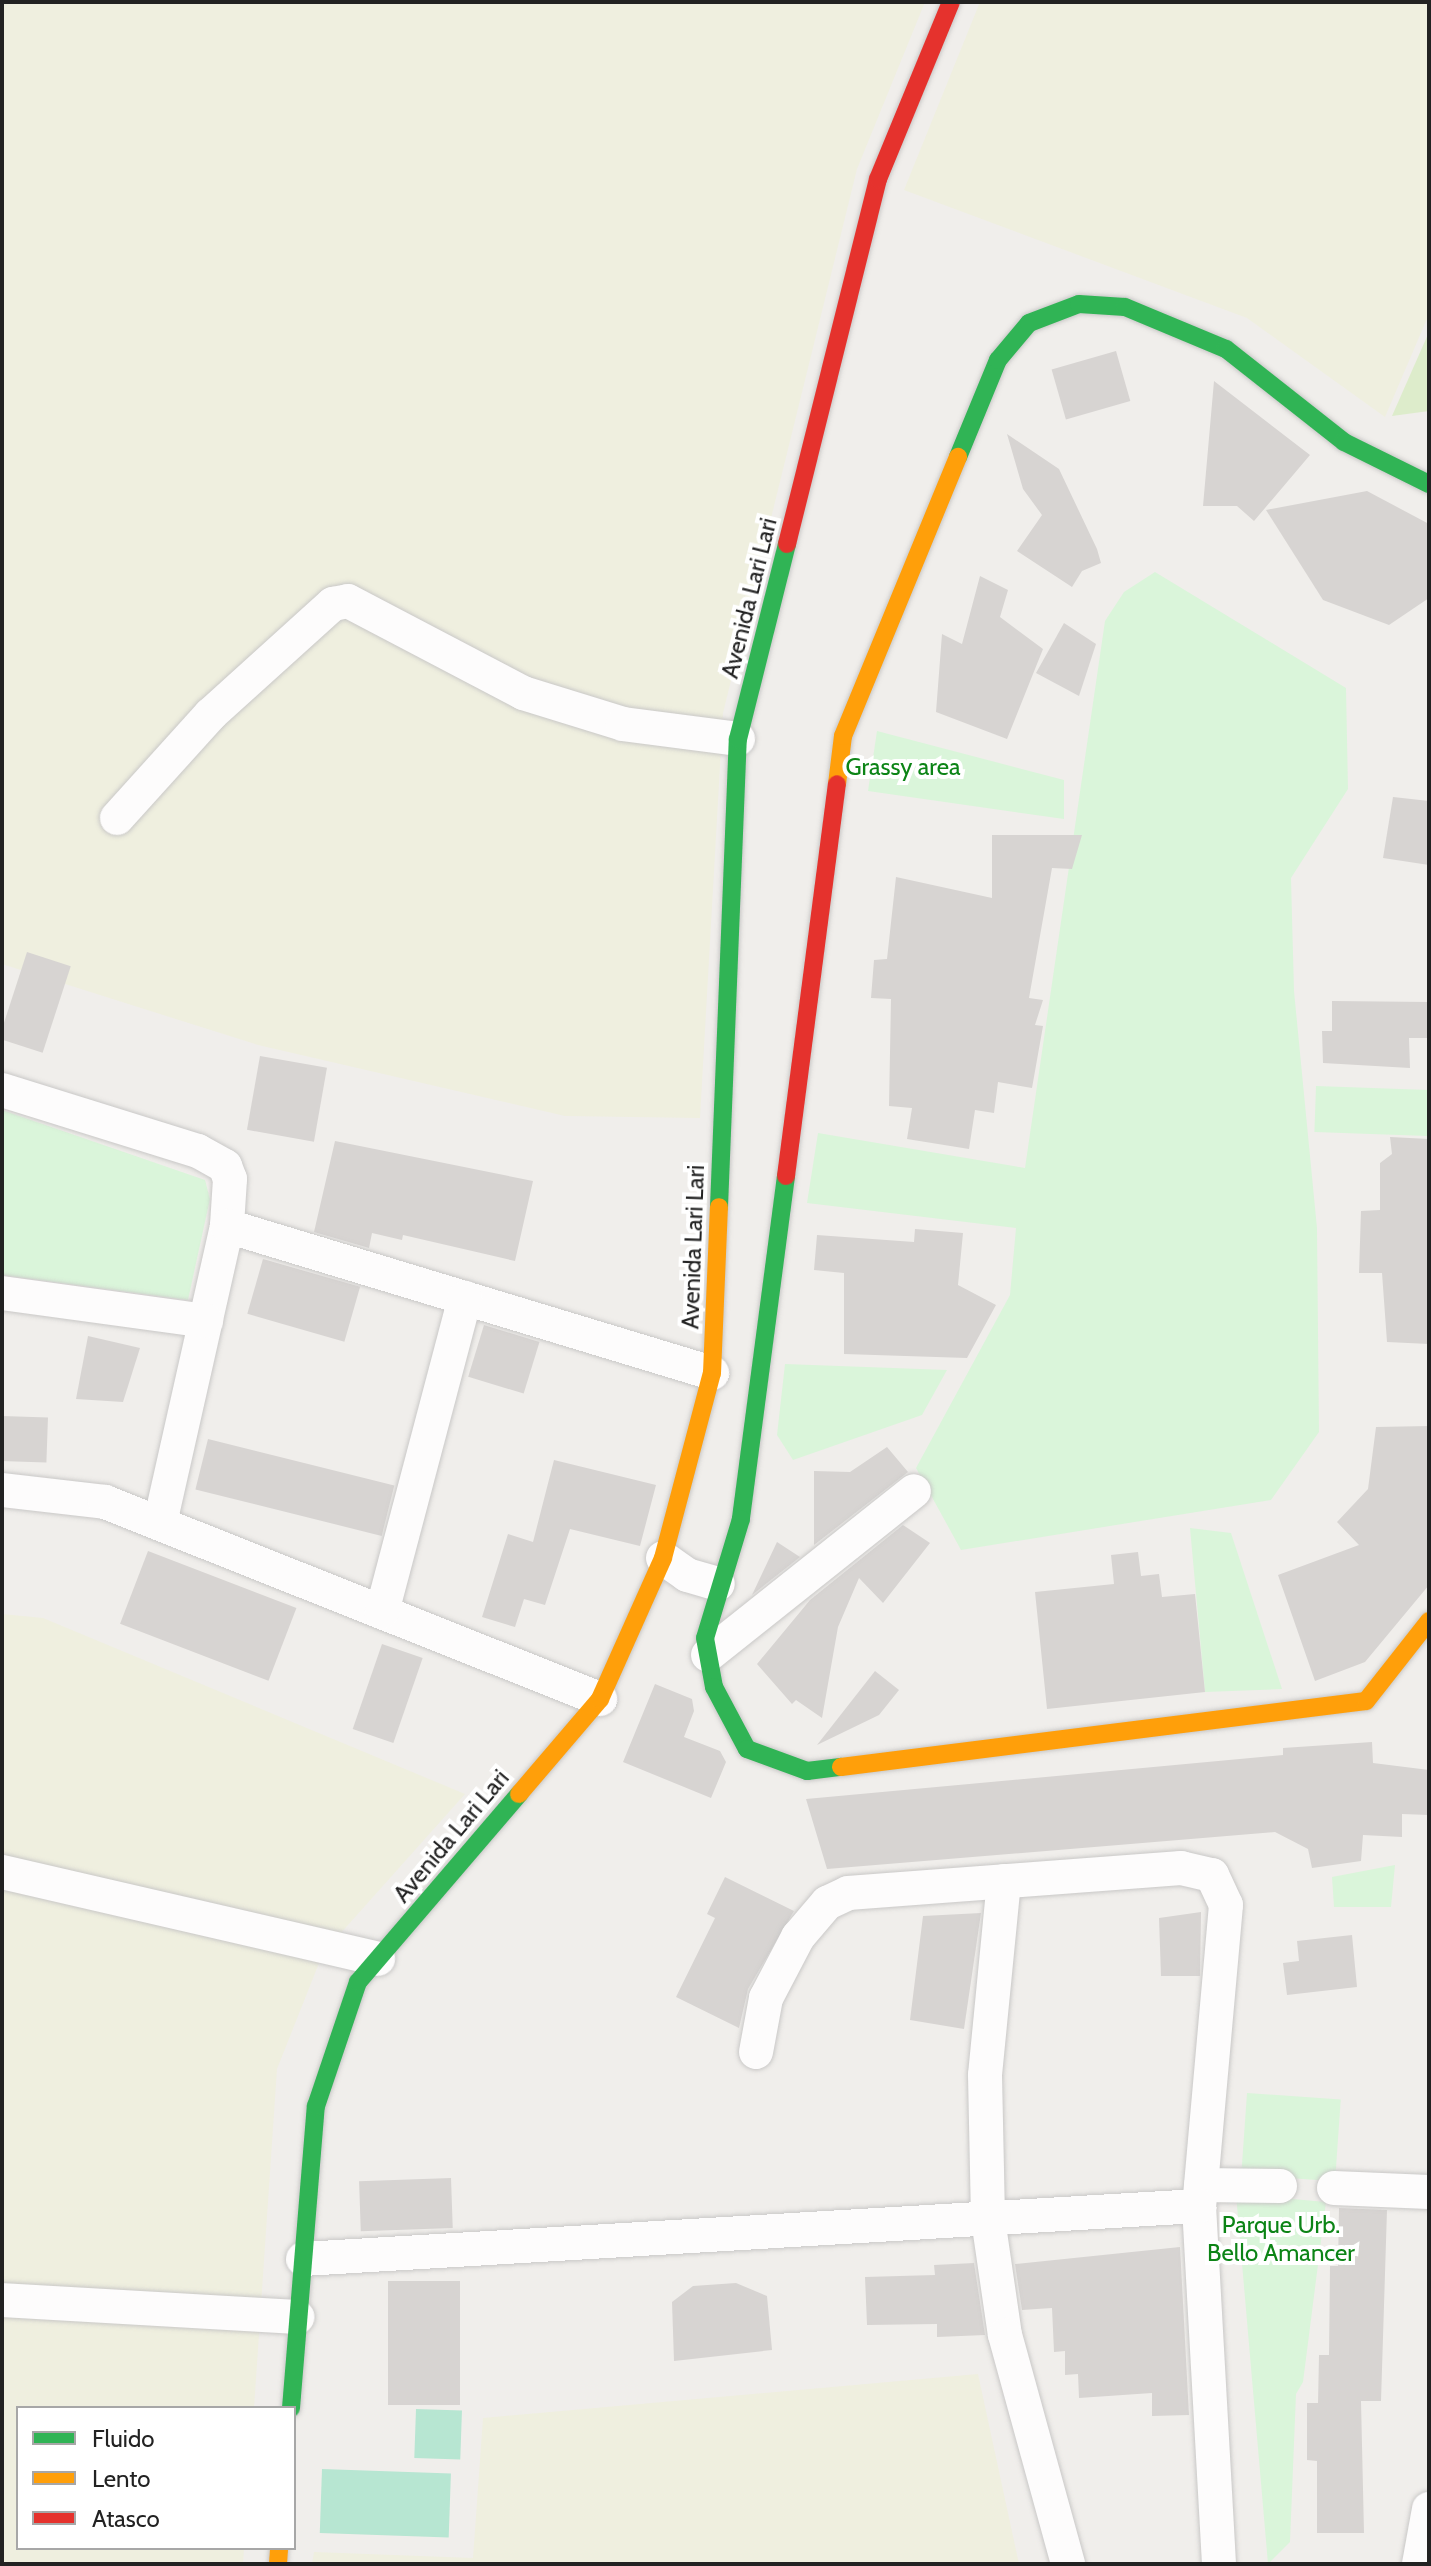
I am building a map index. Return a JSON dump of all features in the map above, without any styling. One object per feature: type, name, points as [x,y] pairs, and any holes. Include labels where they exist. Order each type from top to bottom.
[{"type":"street","name":"Avenida Lari Lari","points":[[291,2406],[316,2106],[358,1982],[600,1699],[663,1558],[712,1373],[738,739],[878,179],[951,2]]},
{"type":"street","points":[[1429,484],[1344,442],[1226,349],[1125,307],[1079,304],[1029,323],[998,360],[843,736],[741,1519],[718,1584],[705,1638],[714,1687],[747,1749],[807,1771],[1366,1701],[1429,1621]]},
{"type":"street","points":[[117,818],[210,715],[333,604],[348,601],[523,693],[623,724],[738,739]]},
{"type":"street","points":[[2,1090],[214,1158],[230,1179],[227,1226],[160,1524]]},
{"type":"street","points":[[227,1226],[712,1373]]},
{"type":"street","points":[[2,1293],[206,1321]]},
{"type":"street","points":[[382,1612],[465,1298]]},
{"type":"street","points":[[2,1490],[105,1502],[600,1699]]},
{"type":"street","points":[[708,1655],[914,1491]]},
{"type":"street","points":[[663,1558],[687,1575],[718,1584]]},
{"type":"street","points":[[756,2052],[766,1998],[798,1937],[827,1903],[871,1890],[1181,1868],[1212,1875],[1226,1905],[1200,2196],[1219,2563]]},
{"type":"street","points":[[2,1872],[378,1959]]},
{"type":"street","points":[[1004,1881],[985,2075],[988,2219],[1005,2335],[1068,2564]]},
{"type":"street","points":[[303,2259],[988,2219],[1280,2186]]},
{"type":"street","points":[[1334,2188],[1429,2192]]},
{"type":"street","points":[[2,2300],[298,2317]]},
{"type":"street","points":[[1419,2564],[1429,2509]]},
{"type":"green space","points":[[2,2],[925,2],[857,169],[723,713],[700,1118],[565,1116],[258,1045],[2,964]]},
{"type":"green space","points":[[980,2],[1429,2],[1429,314],[1385,417],[1247,318],[904,190]]},
{"type":"green space","points":[[1429,332],[1429,411],[1392,416]]},
{"type":"green space","points":[[1155,572],[1346,688],[1348,789],[1291,878],[1294,991],[1317,1228],[1319,1432],[1271,1500],[961,1550],[916,1468],[1010,1295],[1016,1228],[807,1203],[818,1133],[1025,1168],[1105,621],[1124,592]]},
{"type":"green space","name":"Grassy area","points":[[877,731],[1064,780],[1064,819],[868,791]]},
{"type":"green space","points":[[1316,1086],[1429,1090],[1427,1136],[1314,1132]]},
{"type":"green space","points":[[2,1110],[205,1180],[210,1199],[188,1300],[2,1275]]},
{"type":"green space","points":[[785,1364],[947,1370],[922,1415],[793,1460],[777,1435]]},
{"type":"green space","points":[[1190,1528],[1231,1533],[1282,1689],[1205,1692]]},
{"type":"green space","points":[[2,1614],[43,1618],[465,1794],[323,1953],[277,2069],[254,2406],[16,2406],[16,2550],[244,2550],[243,2564],[2,2564]]},
{"type":"green space","points":[[1395,1865],[1391,1907],[1334,1907],[1332,1877]]},
{"type":"green space","name":"Parque Urb. Bello Amancer","points":[[1247,2093],[1341,2100],[1335,2181],[1241,2175]]},
{"type":"green space","name":"Parque Urb. Bello Amancer","points":[[1236,2194],[1326,2202],[1303,2382],[1296,2394],[1290,2542],[1268,2564]]},
{"type":"green space","points":[[978,2374],[1019,2564],[312,2564],[314,2552],[473,2558],[483,2418]]},
{"type":"green space","points":[[416,2409],[462,2411],[460,2460],[414,2458]]},
{"type":"green space","points":[[322,2469],[451,2474],[449,2537],[320,2533]]},
{"type":"building","points":[[1116,351],[1130,401],[1066,419],[1052,369]]},
{"type":"building","points":[[1214,381],[1310,455],[1254,521],[1237,506],[1203,506]]},
{"type":"building","points":[[1007,434],[1059,469],[1097,549],[1101,563],[1082,571],[1072,587],[1017,551],[1042,515],[1023,489]]},
{"type":"building","points":[[1367,491],[1429,524],[1429,598],[1389,625],[1323,600],[1266,510]]},
{"type":"building","points":[[980,576],[1008,590],[1000,617],[1043,649],[1007,739],[936,712],[942,634],[962,644]]},
{"type":"building","points":[[1064,623],[1096,644],[1079,696],[1036,673]]},
{"type":"building","points":[[1393,797],[1429,801],[1429,865],[1383,858]]},
{"type":"building","points":[[992,835],[1082,835],[1072,869],[1052,868],[1029,998],[1043,1000],[1035,1025],[1043,1026],[1032,1088],[998,1082],[994,1113],[975,1110],[969,1149],[907,1139],[912,1108],[889,1106],[891,999],[871,998],[874,960],[887,959],[896,877],[992,898]]},
{"type":"building","points":[[27,952],[71,966],[43,1053],[2,1040],[2,1029]]},
{"type":"building","points":[[1332,1001],[1429,1002],[1429,1038],[1409,1038],[1410,1068],[1323,1063],[1322,1031],[1332,1031]]},
{"type":"building","points":[[260,1056],[327,1068],[314,1142],[247,1130]]},
{"type":"building","points":[[1390,1137],[1429,1139],[1429,1344],[1387,1342],[1382,1273],[1359,1273],[1361,1211],[1380,1210],[1380,1163],[1392,1154]]},
{"type":"building","points":[[335,1141],[533,1181],[515,1261],[403,1235],[402,1240],[372,1233],[369,1248],[314,1232]]},
{"type":"building","points":[[915,1229],[963,1233],[958,1285],[996,1305],[967,1358],[844,1354],[844,1273],[814,1270],[817,1235],[914,1242]]},
{"type":"building","points":[[263,1259],[360,1287],[344,1342],[247,1314]]},
{"type":"building","points":[[484,1325],[539,1342],[524,1394],[468,1377]]},
{"type":"building","points":[[88,1336],[140,1348],[123,1402],[76,1399]]},
{"type":"building","points":[[2,1416],[48,1418],[46,1463],[2,1461]]},
{"type":"building","points":[[1429,1426],[1429,1585],[1365,1662],[1315,1681],[1278,1575],[1359,1545],[1337,1522],[1368,1489],[1376,1427]]},
{"type":"building","points":[[208,1439],[394,1485],[382,1536],[195,1489]]},
{"type":"building","points":[[887,1447],[908,1472],[814,1545],[814,1471],[850,1472]]},
{"type":"building","points":[[554,1460],[656,1485],[640,1546],[570,1529],[545,1605],[524,1599],[515,1627],[482,1617],[508,1534],[533,1542]]},
{"type":"building","points":[[903,1525],[930,1543],[883,1603],[859,1578],[838,1627],[822,1718],[796,1700],[792,1704],[757,1664],[810,1600]]},
{"type":"building","points":[[777,1542],[800,1557],[752,1595]]},
{"type":"building","points":[[148,1551],[296,1608],[268,1681],[120,1624]]},
{"type":"building","points":[[1138,1552],[1141,1576],[1159,1574],[1162,1597],[1195,1594],[1205,1692],[1047,1709],[1035,1592],[1114,1584],[1111,1555]]},
{"type":"building","points":[[382,1644],[423,1658],[393,1743],[353,1729]]},
{"type":"building","points":[[875,1671],[899,1690],[879,1715],[817,1745]]},
{"type":"building","points":[[655,1684],[692,1699],[694,1711],[684,1737],[720,1751],[726,1762],[711,1798],[623,1762]]},
{"type":"building","points":[[1372,1742],[1373,1763],[1429,1770],[1429,1815],[1402,1814],[1402,1837],[1363,1835],[1361,1861],[1312,1868],[1308,1849],[1275,1832],[827,1869],[806,1799],[1283,1755],[1283,1748]]},
{"type":"building","points":[[725,1877],[794,1911],[748,1989],[739,2028],[676,1997],[715,1918],[707,1914]]},
{"type":"building","points":[[1201,1912],[1200,1976],[1161,1976],[1159,1918]]},
{"type":"building","points":[[981,1913],[964,2029],[910,2020],[923,1916]]},
{"type":"building","points":[[1352,1935],[1357,1987],[1287,1995],[1283,1963],[1299,1961],[1297,1941]]},
{"type":"building","points":[[451,2178],[453,2228],[361,2231],[359,2181]]},
{"type":"building","points":[[1339,2208],[1387,2210],[1381,2401],[1361,2401],[1364,2533],[1317,2533],[1317,2461],[1307,2460],[1307,2403],[1318,2403],[1319,2355],[1329,2355],[1330,2266],[1338,2266]]},
{"type":"building","points":[[1180,2247],[1189,2415],[1152,2416],[1152,2393],[1079,2398],[1078,2374],[1065,2375],[1065,2351],[1054,2352],[1052,2308],[1022,2310],[1015,2264]]},
{"type":"building","points":[[974,2263],[985,2335],[937,2337],[937,2324],[867,2325],[865,2277],[935,2275],[934,2265]]},
{"type":"building","points":[[388,2281],[460,2281],[460,2405],[388,2405]]},
{"type":"building","points":[[736,2283],[767,2296],[772,2350],[674,2361],[672,2302],[693,2286]]},
{"type":"traffic: fast","points":[[958,457],[998,360],[1029,323],[1079,304],[1125,307],[1226,349],[1344,442],[1429,484]]},
{"type":"traffic: fast","points":[[719,1207],[738,739],[787,544]]},
{"type":"traffic: fast","points":[[786,1176],[741,1519],[705,1638],[714,1687],[747,1749],[807,1771],[841,1767]]},
{"type":"traffic: fast","points":[[291,2406],[316,2106],[358,1982],[519,1794]]},
{"type":"traffic: slow","points":[[837,784],[843,736],[958,457]]},
{"type":"traffic: slow","points":[[519,1794],[600,1699],[663,1558],[712,1373],[719,1207]]},
{"type":"traffic: slow","points":[[841,1767],[1366,1701],[1429,1621]]},
{"type":"traffic: slow","points":[[278,2564],[279,2550]]},
{"type":"traffic: jam","points":[[787,544],[878,179],[951,2]]},
{"type":"traffic: jam","points":[[786,1176],[837,784]]}]
